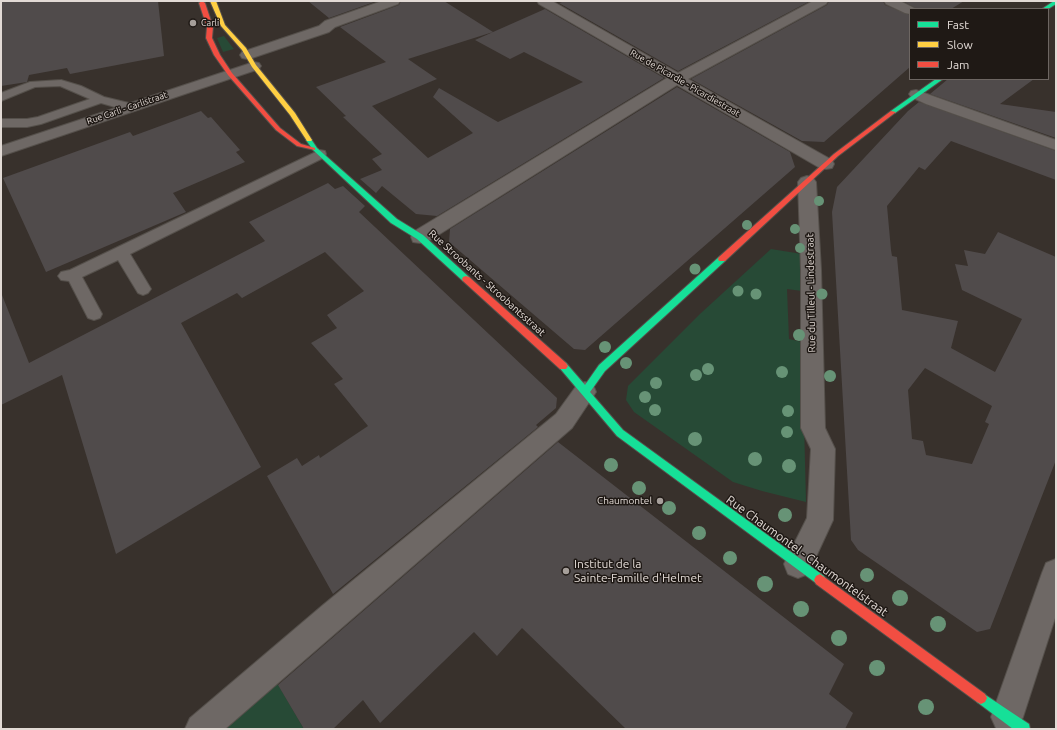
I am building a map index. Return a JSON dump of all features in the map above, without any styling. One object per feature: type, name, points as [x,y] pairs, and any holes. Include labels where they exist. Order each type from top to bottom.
[{"type":"main road","name":"Rue Stroobants - Stroobantsstraat","points":[[202,1],[210,28],[209,38],[217,55],[230,74],[278,128],[299,145],[317,152]]},
{"type":"main road","name":"Rue Stroobants - Stroobantsstraat","points":[[213,1],[223,25],[293,114],[317,152],[394,221],[420,236],[563,366],[585,392]]},
{"type":"main road","points":[[1047,8],[1056,2]]},
{"type":"main road","points":[[585,392],[602,368],[836,155],[916,94],[938,80]]},
{"type":"main road","name":"Rue Chaumontel - Chaumontelstraat","points":[[585,392],[620,433],[1015,723]]},
{"type":"street","name":"Rue Carli - Carlistraat","points":[[1,151],[230,74],[250,60],[324,29],[330,24],[394,1]]},
{"type":"street","name":"Rue de Picardie - Picardiestraat","points":[[544,1],[826,164]]},
{"type":"street","points":[[420,236],[678,78],[822,1]]},
{"type":"street","points":[[890,1],[909,10]]},
{"type":"street","points":[[916,94],[931,102],[1056,145]]},
{"type":"street","name":"Rue du Tilleul - Lindestraat","points":[[798,564],[820,520],[823,449],[813,428],[811,270],[807,182]]},
{"type":"street","points":[[200,729],[564,421],[585,392]]},
{"type":"street","points":[[1015,723],[1056,572]]},
{"type":"lane","points":[[1,98],[34,84],[61,83],[77,88],[100,100],[129,107]]},
{"type":"lane","points":[[1,123],[27,123],[42,120],[100,100]]},
{"type":"lane","points":[[94,314],[70,275],[121,252],[317,152]]},
{"type":"lane","points":[[121,252],[143,288]]},
{"type":"green space","points":[[224,36],[234,49],[223,52],[217,38]]},
{"type":"green space","points":[[771,249],[802,254],[802,291],[787,289],[789,339],[802,342],[806,502],[733,482],[634,412],[626,400],[628,386],[701,313]]},
{"type":"green space","points":[[277,683],[304,729],[220,729]]},
{"type":"building","points":[[1,1],[158,1],[164,56],[70,74],[67,68],[29,75],[27,82],[1,86]]},
{"type":"building","points":[[308,1],[377,1],[329,18]]},
{"type":"building","points":[[401,1],[444,1],[493,32],[408,59],[437,79],[372,106],[428,158],[473,133],[433,97],[439,88],[498,122],[583,82],[524,52],[510,59],[475,40],[545,9],[664,78],[437,216],[416,214],[382,186],[376,193],[360,179],[382,170],[372,159],[382,154],[343,117],[346,116],[316,87],[386,62],[340,27],[399,5]]},
{"type":"building","points":[[565,1],[810,1],[678,71],[559,3]]},
{"type":"building","points":[[829,1],[883,1],[885,5],[909,15],[909,68],[824,142],[802,141],[691,79],[827,5]]},
{"type":"building","points":[[903,1],[964,1],[953,8],[915,8]]},
{"type":"building","points":[[947,80],[1033,80],[1000,104],[1056,112],[1056,138],[930,94]]},
{"type":"building","points":[[677,87],[790,152],[795,167],[585,350],[574,349],[449,242],[450,229]]},
{"type":"building","points":[[919,102],[1056,151],[1056,180],[951,141],[925,170],[919,167],[887,206],[892,256],[897,257],[902,310],[958,321],[951,348],[995,372],[1022,319],[962,290],[955,264],[968,266],[964,250],[985,254],[998,232],[1056,257],[1056,460],[990,629],[977,632],[858,550],[851,540],[832,212],[837,187],[908,111]],"holes":[[[925,368],[992,406],[985,422],[989,424],[972,464],[926,455],[923,441],[912,439],[908,390]]]},
{"type":"building","points":[[201,111],[208,118],[211,117],[240,150],[236,152],[245,162],[173,193],[186,212],[46,272],[3,178],[130,132],[133,136]]},
{"type":"building","points":[[328,183],[335,189],[343,186],[365,206],[359,212],[557,398],[556,408],[536,425],[538,427],[333,594],[267,476],[297,458],[302,466],[319,455],[320,458],[368,426],[334,384],[343,379],[311,343],[337,328],[327,315],[364,291],[325,252],[242,298],[237,293],[181,323],[261,467],[116,554],[62,375],[1,405],[1,295],[29,363],[265,241],[249,222]]},
{"type":"building","name":"Institut de la Sainte-Famille d'Helmet","points":[[558,442],[844,664],[829,694],[853,713],[845,729],[626,729],[522,628],[497,656],[474,632],[380,723],[363,700],[333,729],[304,729],[278,685]]},
{"type":"traffic: fast","points":[[1047,8],[1056,2]]},
{"type":"traffic: fast","points":[[893,112],[939,80]]},
{"type":"traffic: fast","points":[[309,140],[315,149],[394,221],[420,237],[466,279]]},
{"type":"traffic: fast","points":[[585,392],[602,368],[722,259]]},
{"type":"traffic: fast","points":[[563,366],[620,433],[820,580]]},
{"type":"traffic: fast","points":[[981,698],[1024,729]]},
{"type":"traffic: slow","points":[[213,1],[223,25],[244,49],[254,66],[293,114],[309,140]]},
{"type":"traffic: jam","points":[[202,3],[210,27],[209,38],[217,55],[230,74],[278,129],[299,145],[313,149]]},
{"type":"traffic: jam","points":[[722,259],[836,155],[893,112]]},
{"type":"traffic: jam","points":[[466,279],[563,366]]},
{"type":"traffic: jam","points":[[820,580],[981,698]]},
{"type":"place","name":"Carli","points":[[193,23]]},
{"type":"place","name":"Chaumontel","points":[[660,501]]},
{"type":"place","name":"Institut de la Sainte-Famille d'Helmet","points":[[566,571]]}]
